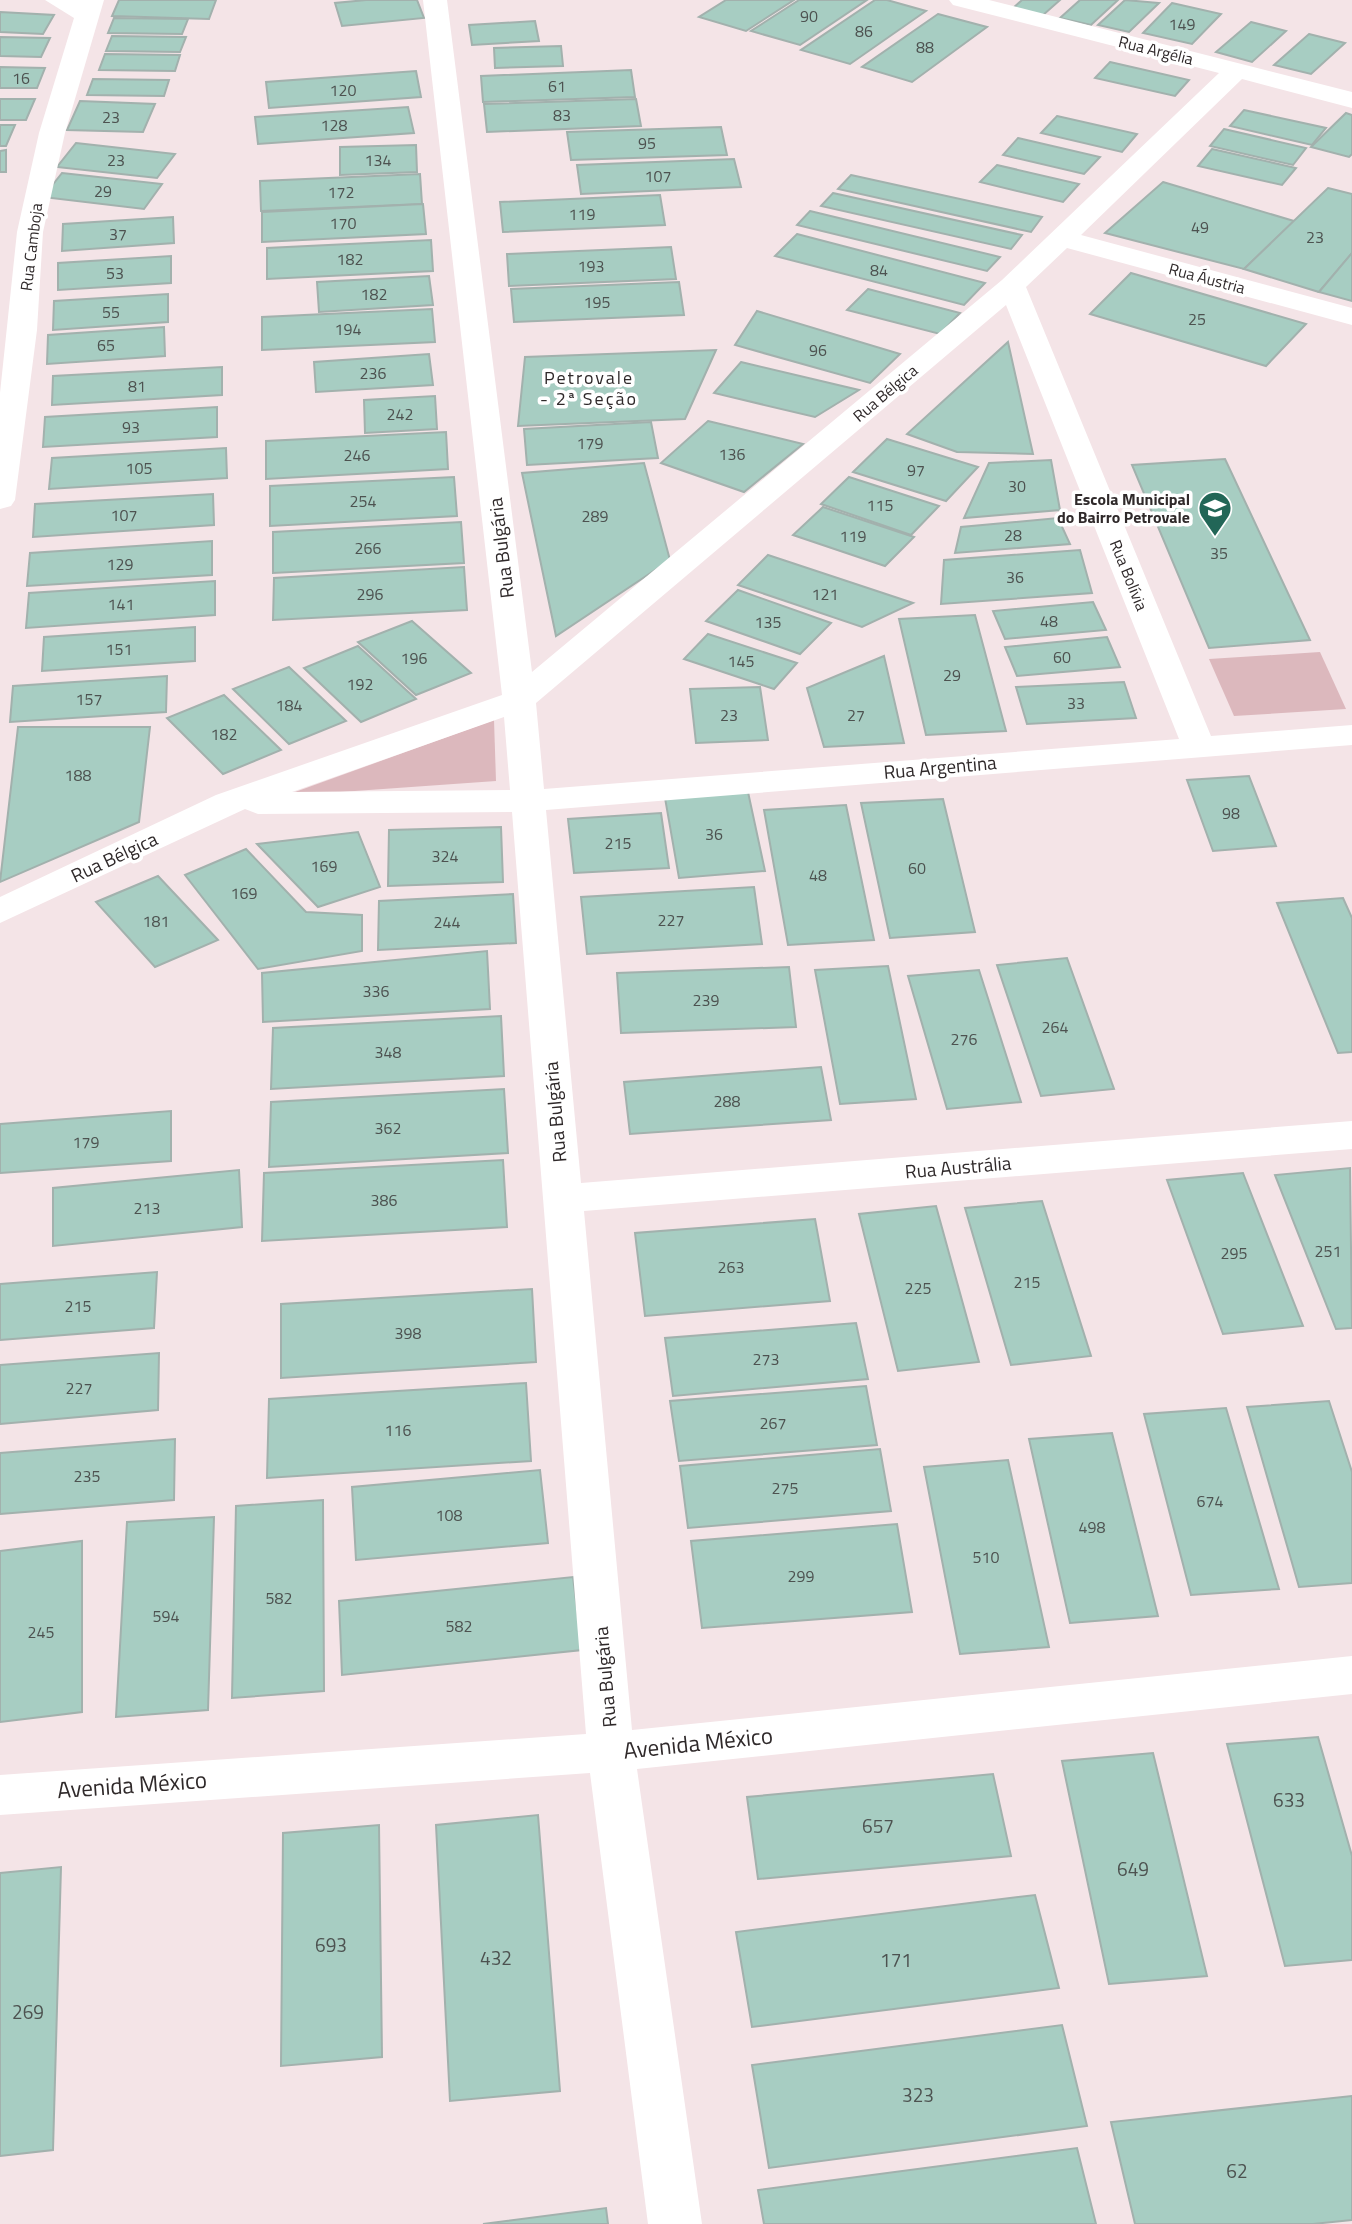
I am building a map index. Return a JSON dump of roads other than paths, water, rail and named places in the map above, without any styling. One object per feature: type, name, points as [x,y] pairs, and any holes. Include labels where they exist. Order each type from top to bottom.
[{"type":"street","points":[[57,0],[89,7]]},
{"type":"street","name":"Rua Bulgária","points":[[435,0],[519,700],[611,1752],[675,2224]]},
{"type":"street","name":"Rua Argélia","points":[[961,0],[1352,100]]},
{"type":"street","name":"Rua Camboja","points":[[0,500],[23,330],[30,232],[52,133],[80,46],[89,7]]},
{"type":"street","name":"Rua Bélgica","points":[[0,911],[228,803],[519,700],[1012,286],[1237,71]]},
{"type":"street","name":"Rua Áustria","points":[[1062,238],[1352,317]]},
{"type":"street","name":"Rua Bolívia","points":[[1012,286],[1199,747]]},
{"type":"street","name":"Rua Argentina","points":[[228,803],[528,801],[1352,735]]},
{"type":"street","name":"Rua Austrália","points":[[563,1199],[1352,1135]]},
{"type":"street","name":"Avenida México","points":[[0,1794],[611,1752],[1352,1675]]},
{"type":"place","name":"Escola Municipal do Bairro Petrovale","points":[[1215,538]]},
{"type":"district","name":"Petrovale - 2ª Seção","points":[[589,388]]}]
